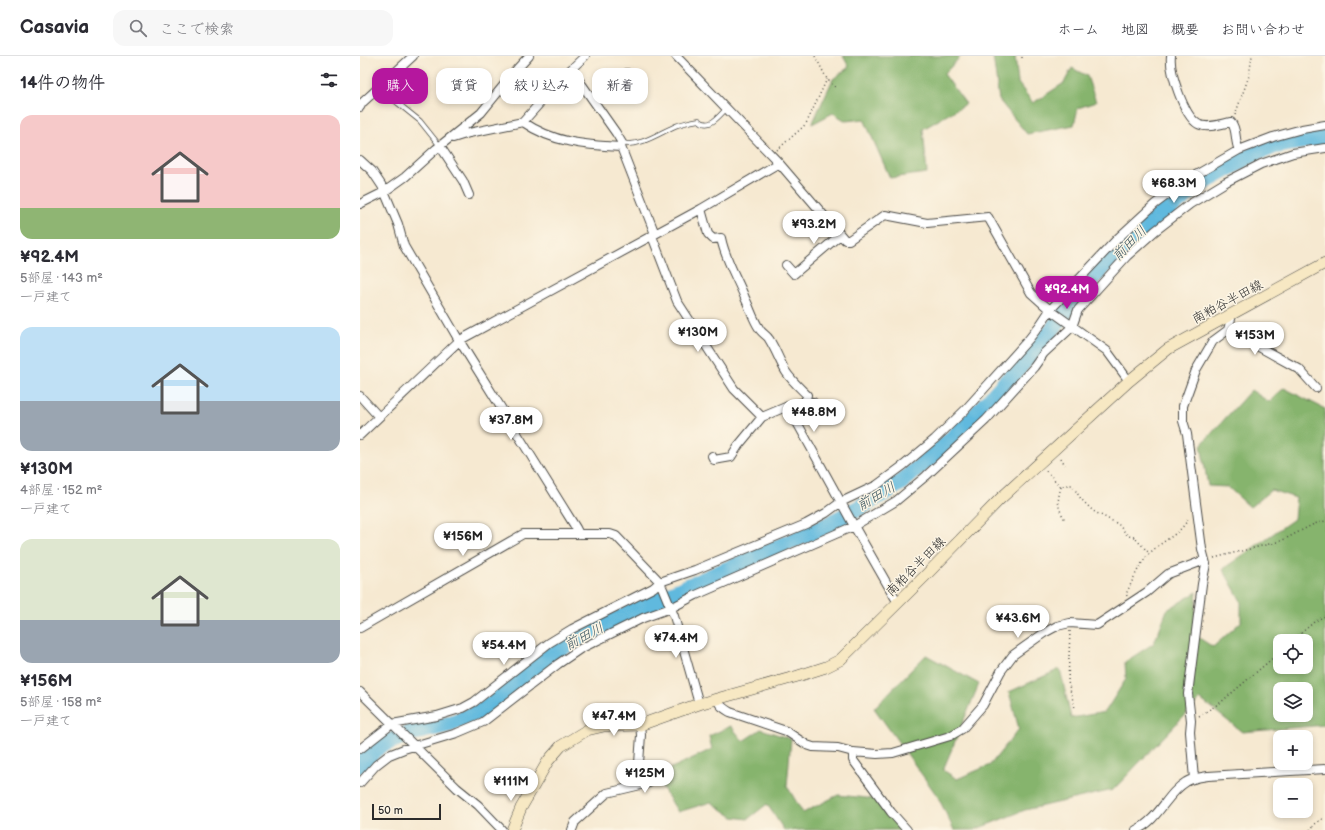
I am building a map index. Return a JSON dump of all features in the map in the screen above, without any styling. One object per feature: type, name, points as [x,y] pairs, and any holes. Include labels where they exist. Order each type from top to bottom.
[{"type":"main road","name":"南粕谷半田線","points":[[512,830],[521,808],[548,761],[561,746],[587,730],[604,726],[640,725],[699,704],[718,700],[826,667],[840,660],[1000,499],[1129,381],[1168,350],[1198,332],[1232,315],[1325,263]]},
{"type":"street","points":[[400,68],[413,56]]},
{"type":"street","points":[[360,204],[384,192],[405,177],[447,140],[481,113],[517,68],[529,56]]},
{"type":"street","points":[[572,68],[585,56]]},
{"type":"street","points":[[676,56],[779,163],[845,240],[849,240],[885,215],[927,223],[988,217],[1031,293],[1072,327],[1107,351],[1129,381]]},
{"type":"street","points":[[1171,56],[1170,64],[1176,86],[1193,120],[1198,124],[1206,126],[1232,122],[1234,125],[1237,147],[1239,150]]},
{"type":"street","points":[[584,88],[592,99]]},
{"type":"street","points":[[360,107],[362,103],[372,94]]},
{"type":"street","points":[[447,140],[469,133],[523,122],[539,104]]},
{"type":"street","points":[[596,104],[616,133],[621,145],[677,301],[734,390],[762,417]]},
{"type":"street","points":[[523,122],[540,132],[559,140],[585,145],[621,145]]},
{"type":"street","points":[[360,749],[394,726],[437,716],[463,708],[474,702],[549,643],[572,629],[660,584],[799,527],[877,485],[935,439],[965,410],[1030,339],[1050,310],[1118,238],[1155,204],[1187,180],[1239,150],[1273,137],[1302,129],[1325,125]]},
{"type":"street","points":[[440,146],[463,181],[469,195]]},
{"type":"street","points":[[360,783],[376,765],[389,755],[414,745],[457,733],[483,722],[580,648],[643,618],[671,608],[696,595],[853,524],[896,501],[926,476],[986,420],[1034,367],[1044,353],[1072,327],[1078,310],[1128,256],[1155,231],[1190,204],[1226,182],[1261,164],[1293,153],[1325,148]]},
{"type":"street","points":[[360,160],[372,171],[382,186],[398,224],[404,246],[579,534]]},
{"type":"street","points":[[360,435],[460,340],[701,209],[779,163]]},
{"type":"street","points":[[701,209],[708,234],[713,239],[721,238],[723,249],[759,330],[768,338],[786,371],[792,380],[807,395],[809,402],[788,406],[762,417],[738,446],[731,457],[714,460],[712,456]]},
{"type":"street","points":[[786,264],[794,274],[840,235]]},
{"type":"street","points":[[1194,779],[1188,694],[1202,584],[1206,564],[1202,549],[1183,421],[1183,406],[1199,364],[1213,341],[1228,330],[1232,315]]},
{"type":"street","points":[[1228,330],[1298,369],[1316,388]]},
{"type":"street","points":[[360,396],[379,417]]},
{"type":"street","points":[[788,406],[898,603]]},
{"type":"street","points":[[360,628],[522,534],[610,534],[616,536],[660,584],[671,608],[699,704]]},
{"type":"street","points":[[718,700],[723,708],[730,712],[786,730],[807,745],[820,748],[838,748],[853,752],[877,754],[893,753],[950,736],[962,728],[983,705],[1001,671],[1013,655],[1044,633],[1057,626],[1070,623],[1098,625],[1160,582],[1168,574],[1205,560]]},
{"type":"street","points":[[360,692],[457,788],[478,805],[502,830]]},
{"type":"street","points":[[572,830],[575,822],[607,793],[650,783],[638,763],[641,735],[640,725]]},
{"type":"street","points":[[853,752],[853,760],[891,812],[907,830]]},
{"type":"street","points":[[1138,830],[1150,822],[1176,790],[1187,781],[1208,776],[1325,769]]},
{"type":"lane","points":[[399,104],[420,121],[440,146]]},
{"type":"lane","points":[[621,145],[652,138],[673,127],[690,122],[699,120],[702,124],[706,125],[712,123],[726,109]]},
{"type":"path","points":[[815,56],[827,79],[835,87]]},
{"type":"path","points":[[1232,122],[1249,76],[1252,56]]},
{"type":"path","points":[[771,155],[803,128],[827,79]]},
{"type":"path","points":[[1039,463],[1061,487]]},
{"type":"path","points":[[1061,487],[1065,485],[1072,485],[1081,499],[1093,511],[1118,524],[1128,536],[1134,537],[1150,554]]},
{"type":"path","points":[[1061,487],[1058,505],[1065,520]]},
{"type":"path","points":[[1133,601],[1126,594],[1139,566],[1164,541],[1173,536],[1186,524],[1190,514]]},
{"type":"path","points":[[1205,560],[1281,541],[1314,524],[1325,522]]},
{"type":"path","points":[[1300,634],[1314,622],[1325,616]]},
{"type":"path","points":[[1070,623],[1071,638],[1068,682],[1075,708]]},
{"type":"path","points":[[1191,721],[1220,704],[1273,658]]},
{"type":"path","points":[[1310,830],[1315,824],[1325,817]]},
{"type":"green space","points":[[843,56],[961,56],[944,74],[966,104],[923,129],[927,173],[890,178],[864,119],[846,121],[833,113],[812,124],[833,79],[849,67]]},
{"type":"green space","points":[[993,56],[1015,56],[1018,83],[1033,103],[1064,83],[1072,68],[1087,76],[1096,102],[1078,108],[1074,125],[1027,134],[999,100]]},
{"type":"green space","points":[[1284,388],[1325,409],[1325,725],[1242,732],[1200,699],[1113,790],[1025,810],[974,830],[954,830],[938,797],[874,708],[926,655],[979,684],[943,770],[957,779],[990,765],[1019,729],[1009,692],[1060,669],[1071,718],[1105,712],[1126,679],[1125,662],[1154,643],[1167,610],[1197,592],[1193,634],[1213,647],[1241,622],[1241,601],[1223,569],[1294,519],[1296,498],[1271,490],[1250,507],[1228,487],[1208,486],[1201,445],[1251,390],[1269,402]]},
{"type":"green space","points":[[731,726],[743,741],[761,729],[791,739],[787,786],[803,813],[838,795],[876,799],[902,830],[784,830],[767,804],[748,819],[733,817],[711,802],[678,812],[655,776],[712,749],[709,736]]},
{"type":"waterway","name":"前田川","points":[[360,765],[379,746],[410,733],[450,724],[485,709],[553,653],[576,639],[671,594],[824,527],[861,507],[900,483],[943,447],[972,419],[1045,339],[1081,291],[1110,260],[1148,224],[1204,182],[1252,155],[1274,146],[1325,137]]}]
